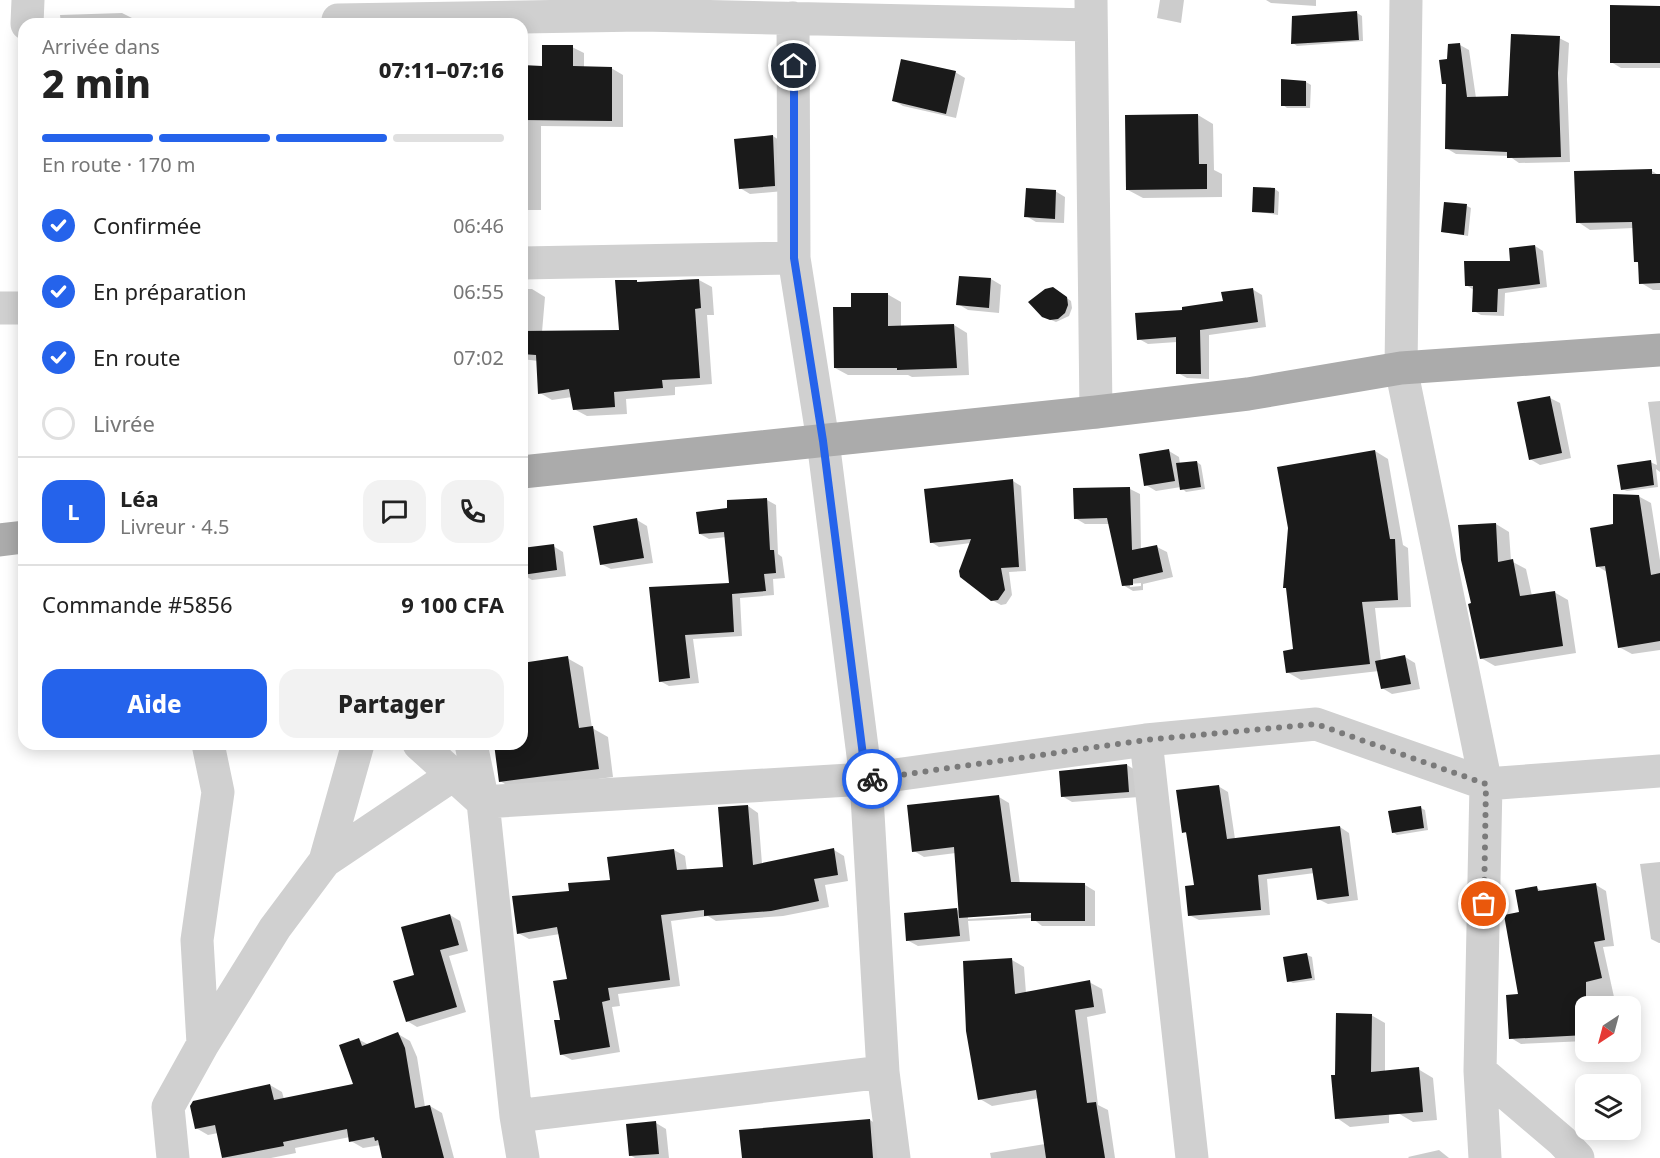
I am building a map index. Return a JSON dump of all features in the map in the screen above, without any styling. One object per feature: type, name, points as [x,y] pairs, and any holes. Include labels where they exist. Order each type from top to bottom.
[{"type":"main road","points":[[528,471],[1248,394],[1401,368],[1660,350]]},
{"type":"main road","points":[[0,540],[18,538]]},
{"type":"street","points":[[27,18],[28,0]]},
{"type":"street","points":[[1406,0],[1401,368],[1486,784],[1480,1071],[1485,1158]]},
{"type":"street","points":[[338,15],[642,8],[793,18],[1091,12],[1096,412]]},
{"type":"street","points":[[793,18],[794,258],[823,441],[866,779],[883,1072],[894,1158]]},
{"type":"street","points":[[528,262],[794,258]]},
{"type":"street","points":[[0,309],[18,308]]},
{"type":"street","points":[[426,750],[483,802],[866,779],[1146,740],[1316,724],[1486,784],[1660,771]]},
{"type":"street","points":[[1146,740],[1192,1158]]},
{"type":"street","points":[[203,1044],[197,940],[218,792],[209,750]]},
{"type":"street","points":[[325,861],[356,750]]},
{"type":"street","points":[[472,750],[483,802],[516,1116],[523,1158]]},
{"type":"street","points":[[173,1158],[168,1107],[203,1044],[275,928],[325,861],[453,775]]},
{"type":"street","points":[[1480,1071],[1562,1141],[1578,1158]]},
{"type":"street","points":[[516,1116],[883,1072]]},
{"type":"building","points":[[1610,5],[1660,6],[1660,63],[1610,63]]},
{"type":"building","points":[[1357,11],[1359,40],[1291,44],[1292,16]]},
{"type":"building","points":[[1511,34],[1560,36],[1558,73],[1561,157],[1507,158],[1507,152],[1445,149],[1446,84],[1442,84],[1439,60],[1447,59],[1448,44],[1460,43],[1467,97],[1508,96]]},
{"type":"building","points":[[542,45],[573,45],[573,66],[612,67],[612,121],[528,120],[528,65],[542,66]]},
{"type":"building","points":[[901,59],[956,71],[946,114],[892,101]]},
{"type":"building","points":[[1281,79],[1306,81],[1306,106],[1281,106]]},
{"type":"building","points":[[1198,114],[1199,164],[1207,164],[1207,189],[1126,190],[1125,115]]},
{"type":"building","points":[[773,135],[775,186],[739,189],[734,139]]},
{"type":"building","points":[[1652,169],[1652,174],[1660,174],[1660,283],[1639,284],[1638,262],[1634,262],[1632,222],[1576,223],[1574,171]]},
{"type":"building","points":[[1253,187],[1275,188],[1274,213],[1252,212]]},
{"type":"building","points":[[1026,188],[1056,190],[1055,219],[1024,217]]},
{"type":"building","points":[[1444,202],[1467,204],[1464,235],[1441,232]]},
{"type":"building","points":[[1535,245],[1540,284],[1498,289],[1497,312],[1472,312],[1473,286],[1465,286],[1464,261],[1510,261],[1509,248]]},
{"type":"building","points":[[959,276],[991,278],[989,308],[956,305]]},
{"type":"building","points":[[699,279],[701,308],[695,309],[700,378],[662,380],[663,388],[614,392],[615,407],[573,410],[569,389],[538,394],[536,355],[528,354],[528,331],[619,330],[615,280],[637,280],[637,282]]},
{"type":"building","points":[[1053,287],[1067,297],[1068,305],[1065,313],[1058,319],[1050,320],[1042,317],[1028,302],[1045,289]]},
{"type":"building","points":[[1253,288],[1258,322],[1200,330],[1201,374],[1176,374],[1176,337],[1137,340],[1135,313],[1182,310],[1182,307],[1223,301],[1221,292]]},
{"type":"building","points":[[851,293],[888,293],[888,326],[954,324],[957,368],[897,370],[897,368],[834,368],[833,307],[851,307]]},
{"type":"building","points":[[1550,396],[1562,453],[1529,460],[1517,402]]},
{"type":"building","points":[[1169,449],[1175,481],[1144,486],[1139,454]]},
{"type":"building","points":[[1375,450],[1390,539],[1395,539],[1398,600],[1362,602],[1370,664],[1286,673],[1283,651],[1293,649],[1286,588],[1283,588],[1288,528],[1277,467]]},
{"type":"building","points":[[1651,460],[1654,485],[1621,490],[1617,465]]},
{"type":"building","points":[[1197,461],[1201,487],[1180,490],[1176,463]]},
{"type":"building","points":[[1013,479],[1019,567],[1001,568],[1005,590],[998,600],[991,601],[960,577],[959,571],[971,539],[930,543],[924,489]]},
{"type":"building","points":[[1130,487],[1132,550],[1157,545],[1163,572],[1133,579],[1133,585],[1122,586],[1107,518],[1074,519],[1073,488]]},
{"type":"building","points":[[1613,494],[1639,495],[1651,575],[1660,573],[1660,641],[1618,648],[1605,566],[1596,567],[1590,528],[1613,524]]},
{"type":"building","points":[[767,498],[770,550],[774,550],[776,573],[764,574],[766,591],[732,594],[734,632],[685,635],[690,678],[659,682],[649,587],[729,583],[724,532],[699,534],[696,512],[727,508],[727,500]]},
{"type":"building","points":[[637,518],[644,558],[600,565],[593,526]]},
{"type":"building","points":[[1496,523],[1498,562],[1513,559],[1520,596],[1555,591],[1563,646],[1480,659],[1468,604],[1471,603],[1461,560],[1458,525]]},
{"type":"building","points":[[554,544],[557,570],[528,574],[528,547]]},
{"type":"building","points":[[1405,655],[1411,684],[1381,689],[1375,661]]},
{"type":"building","points":[[568,656],[579,728],[593,726],[599,769],[499,782],[495,750],[528,750],[528,662]]},
{"type":"building","points":[[1127,764],[1129,792],[1061,797],[1059,771]]},
{"type":"building","points":[[1219,785],[1227,839],[1340,826],[1349,896],[1317,900],[1312,868],[1258,875],[1261,910],[1188,916],[1185,886],[1194,885],[1186,832],[1182,833],[1176,790]]},
{"type":"building","points":[[999,795],[1011,882],[1085,883],[1085,921],[1031,921],[1031,913],[959,918],[954,847],[912,852],[907,805]]},
{"type":"building","points":[[748,805],[753,865],[834,848],[838,875],[814,879],[819,901],[771,911],[704,916],[704,910],[661,915],[670,980],[608,988],[610,1000],[602,1002],[610,1047],[560,1055],[554,1020],[560,1020],[553,981],[567,979],[557,927],[517,934],[512,896],[569,891],[568,883],[610,880],[607,857],[674,849],[677,870],[723,867],[718,807]]},
{"type":"building","points":[[1421,806],[1424,828],[1392,833],[1388,811]]},
{"type":"building","points":[[1596,883],[1605,940],[1594,942],[1602,978],[1586,982],[1586,996],[1575,996],[1575,1036],[1509,1039],[1506,995],[1518,994],[1504,915],[1519,912],[1515,890],[1537,886],[1538,891]]},
{"type":"building","points":[[957,908],[960,936],[906,941],[904,913]]},
{"type":"building","points":[[450,914],[459,945],[440,950],[457,1007],[406,1022],[393,981],[414,975],[401,927]]},
{"type":"building","points":[[1307,953],[1312,978],[1287,982],[1283,957]]},
{"type":"building","points":[[1012,958],[1015,994],[1090,980],[1094,1007],[1075,1010],[1087,1103],[1096,1102],[1105,1158],[1046,1158],[1036,1090],[978,1100],[966,1031],[963,961]]},
{"type":"building","points":[[1336,1013],[1372,1014],[1371,1072],[1419,1067],[1423,1112],[1335,1119],[1331,1075],[1335,1075]]},
{"type":"building","points":[[398,1032],[405,1048],[415,1108],[430,1105],[444,1158],[382,1158],[378,1140],[375,1141],[374,1137],[349,1142],[347,1129],[283,1142],[284,1146],[222,1158],[215,1125],[195,1129],[190,1106],[193,1101],[270,1084],[274,1100],[353,1084],[339,1045],[359,1038],[362,1046]]},
{"type":"building","points":[[870,1119],[873,1158],[742,1158],[739,1130]]},
{"type":"building","points":[[656,1121],[659,1154],[629,1156],[626,1124]]},
{"type":"way so far","points":[[872,779],[1146,740],[1316,724],[1486,784],[1484,904]]},
{"type":"route","points":[[794,66],[794,258],[823,441],[866,779],[872,779]]}]
